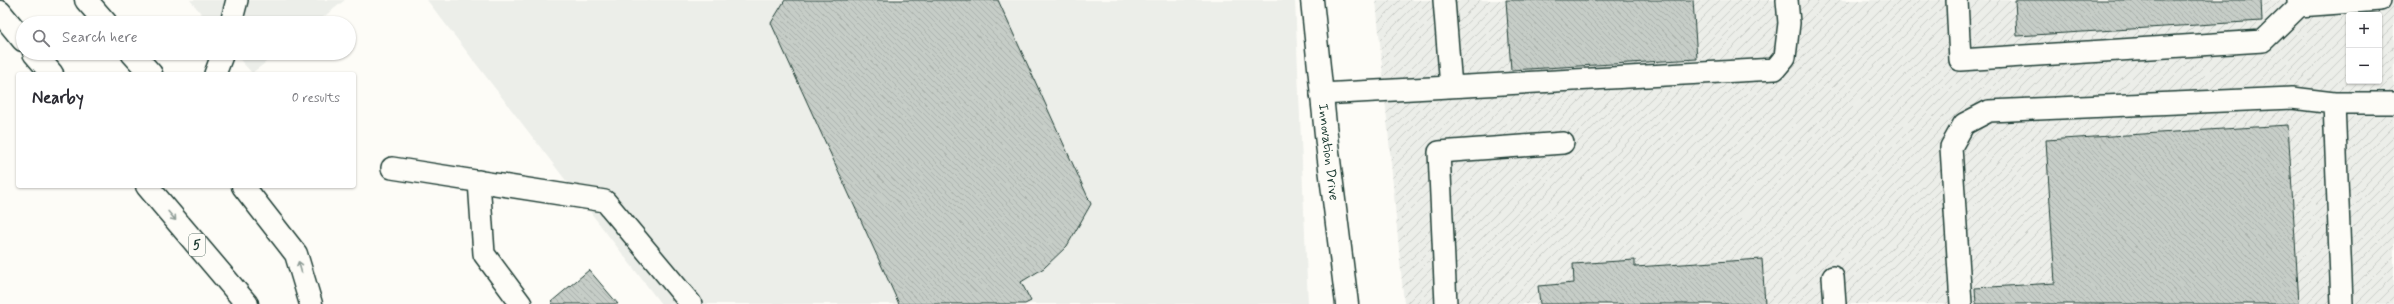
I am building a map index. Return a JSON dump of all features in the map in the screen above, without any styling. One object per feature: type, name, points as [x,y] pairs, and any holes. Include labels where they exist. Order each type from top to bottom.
[{"type":"main road","points":[[86,0],[100,16]]},
{"type":"main road","name":"Innovation Drive","points":[[1312,0],[1321,94],[1347,304]]},
{"type":"main road","points":[[0,12],[16,31]]},
{"type":"main road","points":[[40,60],[50,72]]},
{"type":"main road","points":[[138,60],[149,72]]},
{"type":"main road","name":"5","points":[[149,188],[247,304]]},
{"type":"main road","points":[[245,188],[296,254],[311,304]]},
{"type":"lane","points":[[233,16],[237,0]]},
{"type":"lane","points":[[1444,0],[1451,87]]},
{"type":"lane","points":[[1321,94],[1775,69],[1785,57],[1789,23],[1787,0]]},
{"type":"lane","points":[[1957,0],[1960,60],[2263,41],[2298,3],[2380,0]]},
{"type":"lane","points":[[216,72],[220,60]]},
{"type":"lane","points":[[1961,304],[1951,147],[1964,124],[1989,111],[2292,98],[2334,104],[2394,103]]},
{"type":"lane","points":[[2334,104],[2342,304]]},
{"type":"lane","points":[[1446,304],[1439,152],[1563,143]]},
{"type":"lane","points":[[392,168],[605,201],[692,304]]},
{"type":"lane","points":[[479,181],[484,254],[521,304]]},
{"type":"lane","points":[[1833,277],[1835,304]]},
{"type":"shaded area","points":[[190,0],[345,0],[325,16],[203,16]]},
{"type":"shaded area","points":[[427,0],[1295,0],[1308,304],[661,304]]},
{"type":"shaded area","points":[[1376,0],[2394,0],[2394,304],[1404,304]]},
{"type":"shaded area","points":[[240,60],[269,60],[253,72],[251,72]]},
{"type":"building","points":[[785,0],[998,0],[1091,204],[1067,246],[1044,268],[1021,282],[1031,301],[1025,304],[899,304],[771,23]]},
{"type":"building","points":[[1506,0],[1693,0],[1697,59],[1511,70]]},
{"type":"building","points":[[2015,0],[2261,0],[2262,21],[2017,36]]},
{"type":"building","points":[[2288,125],[2299,304],[1976,304],[1975,288],[2055,283],[2046,140]]},
{"type":"building","points":[[1762,259],[1765,304],[1540,304],[1538,286],[1574,283],[1573,264],[1635,260],[1635,267]]},
{"type":"building","points":[[589,270],[618,304],[553,304],[551,302]]}]
